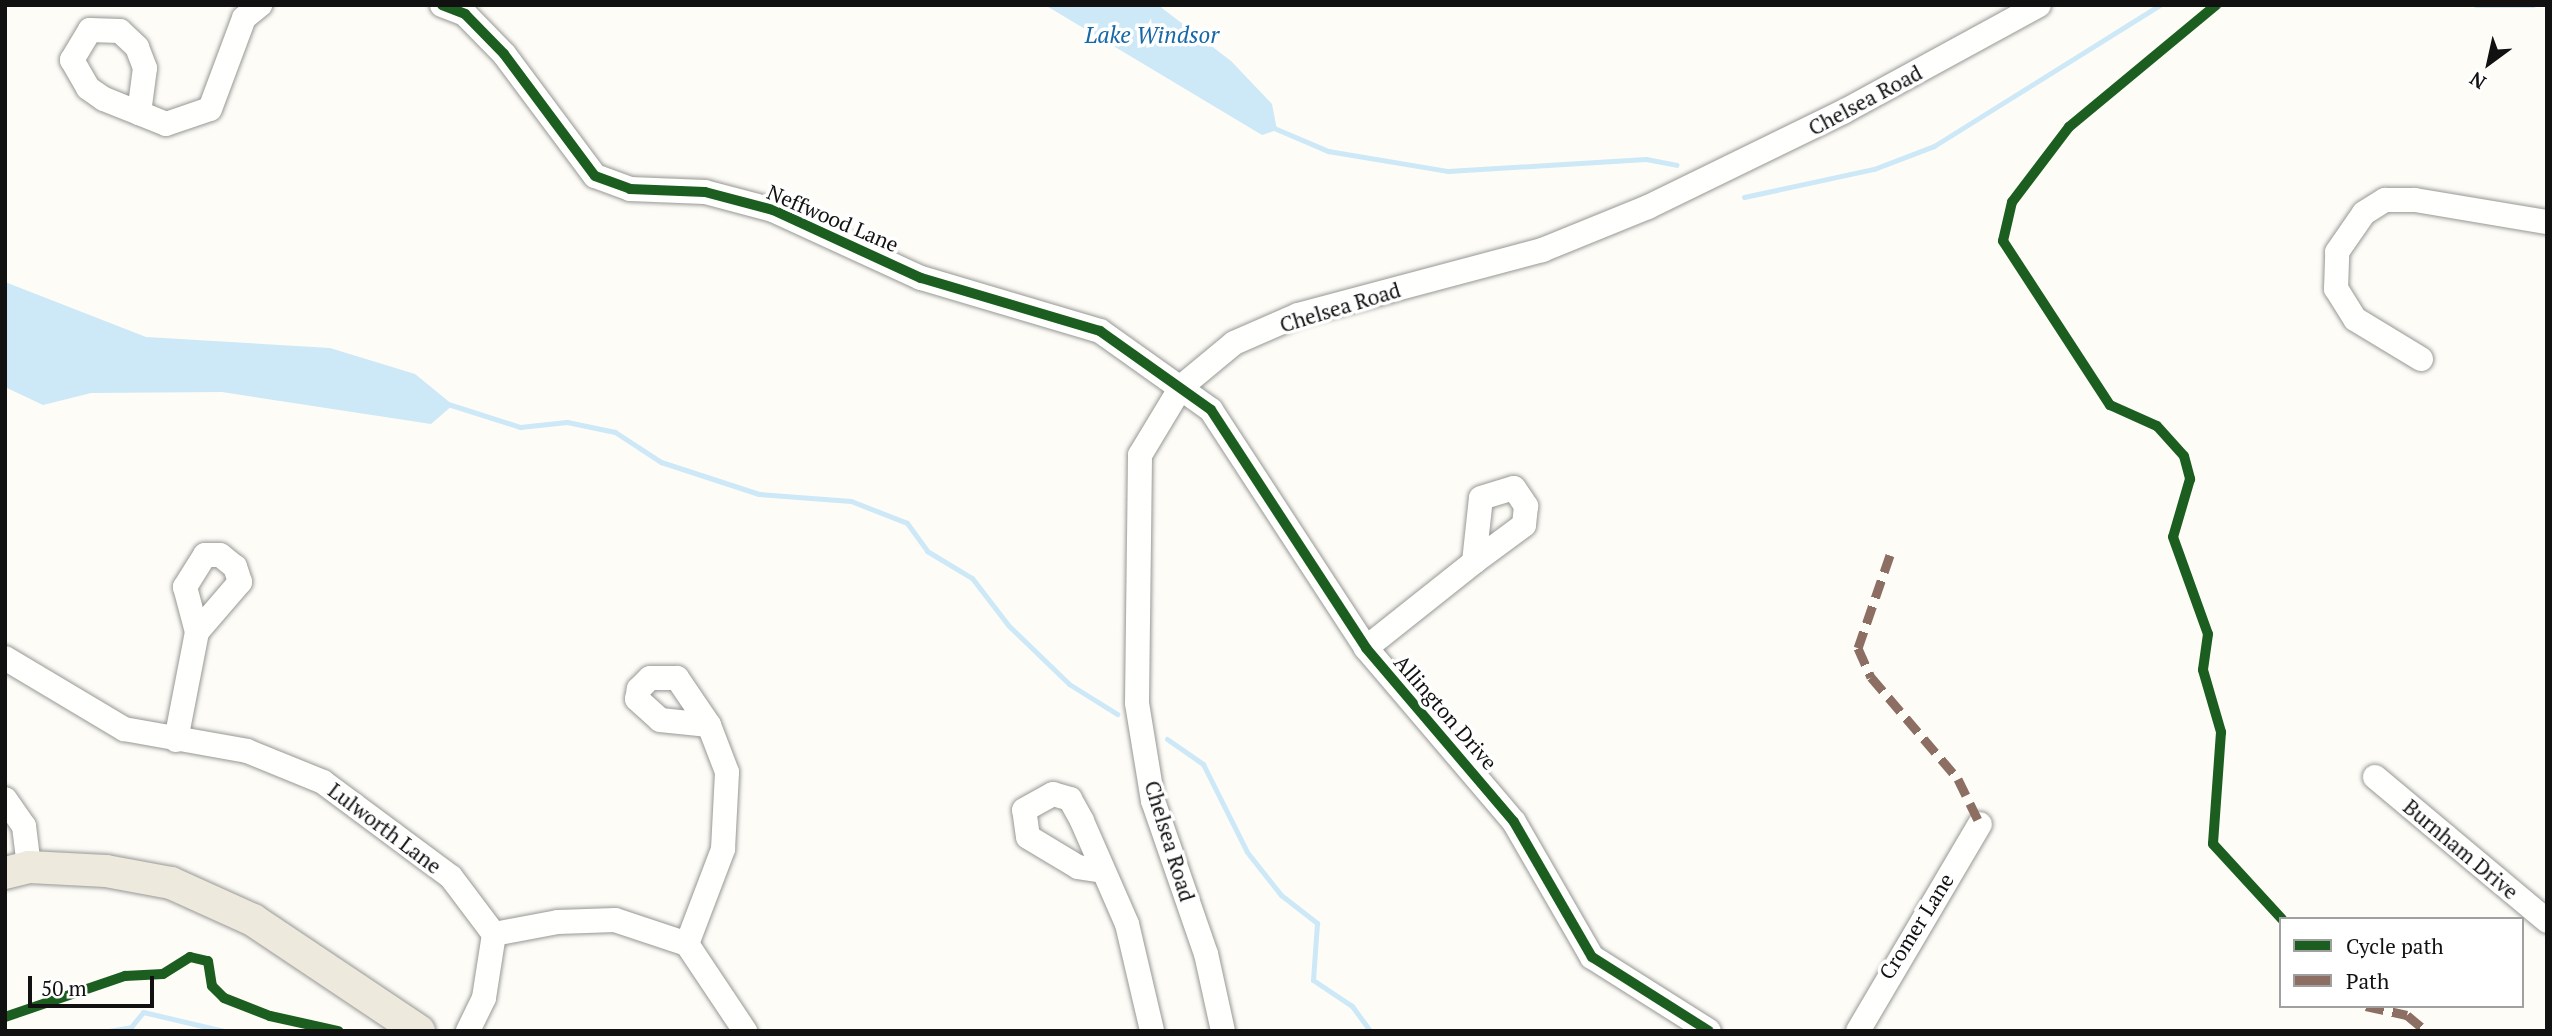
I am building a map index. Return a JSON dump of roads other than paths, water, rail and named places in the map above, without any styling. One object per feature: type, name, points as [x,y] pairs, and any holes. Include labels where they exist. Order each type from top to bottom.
[{"type":"main road","points":[[17,870],[106,871],[171,883],[253,920],[419,1031]]},
{"type":"street","name":"Neffwood Lane","points":[[442,5],[464,14],[504,54],[595,176],[630,189],[705,192],[773,210],[921,278],[1100,331],[1181,387]]},
{"type":"street","name":"Chelsea Road","points":[[1223,1031],[1206,954],[1153,801],[1137,703],[1140,455],[1181,387],[1234,343],[1298,315],[1542,250],[1648,207],[1843,112],[2039,5]]},
{"type":"street","points":[[139,113],[166,124],[210,109],[244,10]]},
{"type":"street","points":[[2421,359],[2355,319],[2336,289],[2337,252],[2364,214],[2385,200],[2415,200],[2547,222]]},
{"type":"street","name":"Allington Drive","points":[[1181,387],[1211,410],[1235,441],[1296,548],[1366,648],[1514,822],[1592,957],[1709,1031]]},
{"type":"street","points":[[1366,648],[1474,562]]},
{"type":"street","points":[[176,740],[197,632]]},
{"type":"street","name":"Lulworth Lane","points":[[5,658],[124,729],[247,751],[323,782],[451,877],[494,934]]},
{"type":"street","points":[[687,944],[716,879],[729,818],[727,772],[709,725]]},
{"type":"street","name":"Burnham Drive","points":[[2375,777],[2547,921]]},
{"type":"street","points":[[5,799],[24,826],[17,870]]},
{"type":"street","name":"Cromer Lane","points":[[1858,1031],[1870,1000],[1980,824]]},
{"type":"street","points":[[1103,871],[1127,924],[1152,1031]]},
{"type":"street","points":[[468,1031],[484,998],[494,934],[558,922],[615,920],[687,944],[745,1031]]},
{"type":"water","name":"Lake Windsor","points":[[1045,5],[1158,5],[1231,61],[1272,104],[1277,130],[1262,135]]},
{"type":"water","points":[[5,282],[146,337],[330,348],[415,374],[453,405],[431,424],[222,392],[91,393],[43,405],[5,387]]},
{"type":"waterway","points":[[1744,197],[1874,169],[1934,146],[2160,5]]},
{"type":"waterway","points":[[2476,5],[2533,5]]},
{"type":"waterway","points":[[1274,128],[1328,151],[1448,171],[1646,159],[1676,165]]},
{"type":"waterway","points":[[448,404],[520,427],[567,422],[615,432],[661,462],[759,494],[851,501],[907,523],[927,551],[972,578],[1008,625],[1069,684],[1117,714]]},
{"type":"waterway","points":[[1167,739],[1203,764],[1247,852],[1281,895],[1317,923],[1313,980],[1352,1006],[1370,1031]]},
{"type":"waterway","points":[[109,1031],[131,1027],[143,1012],[224,1031]]}]
